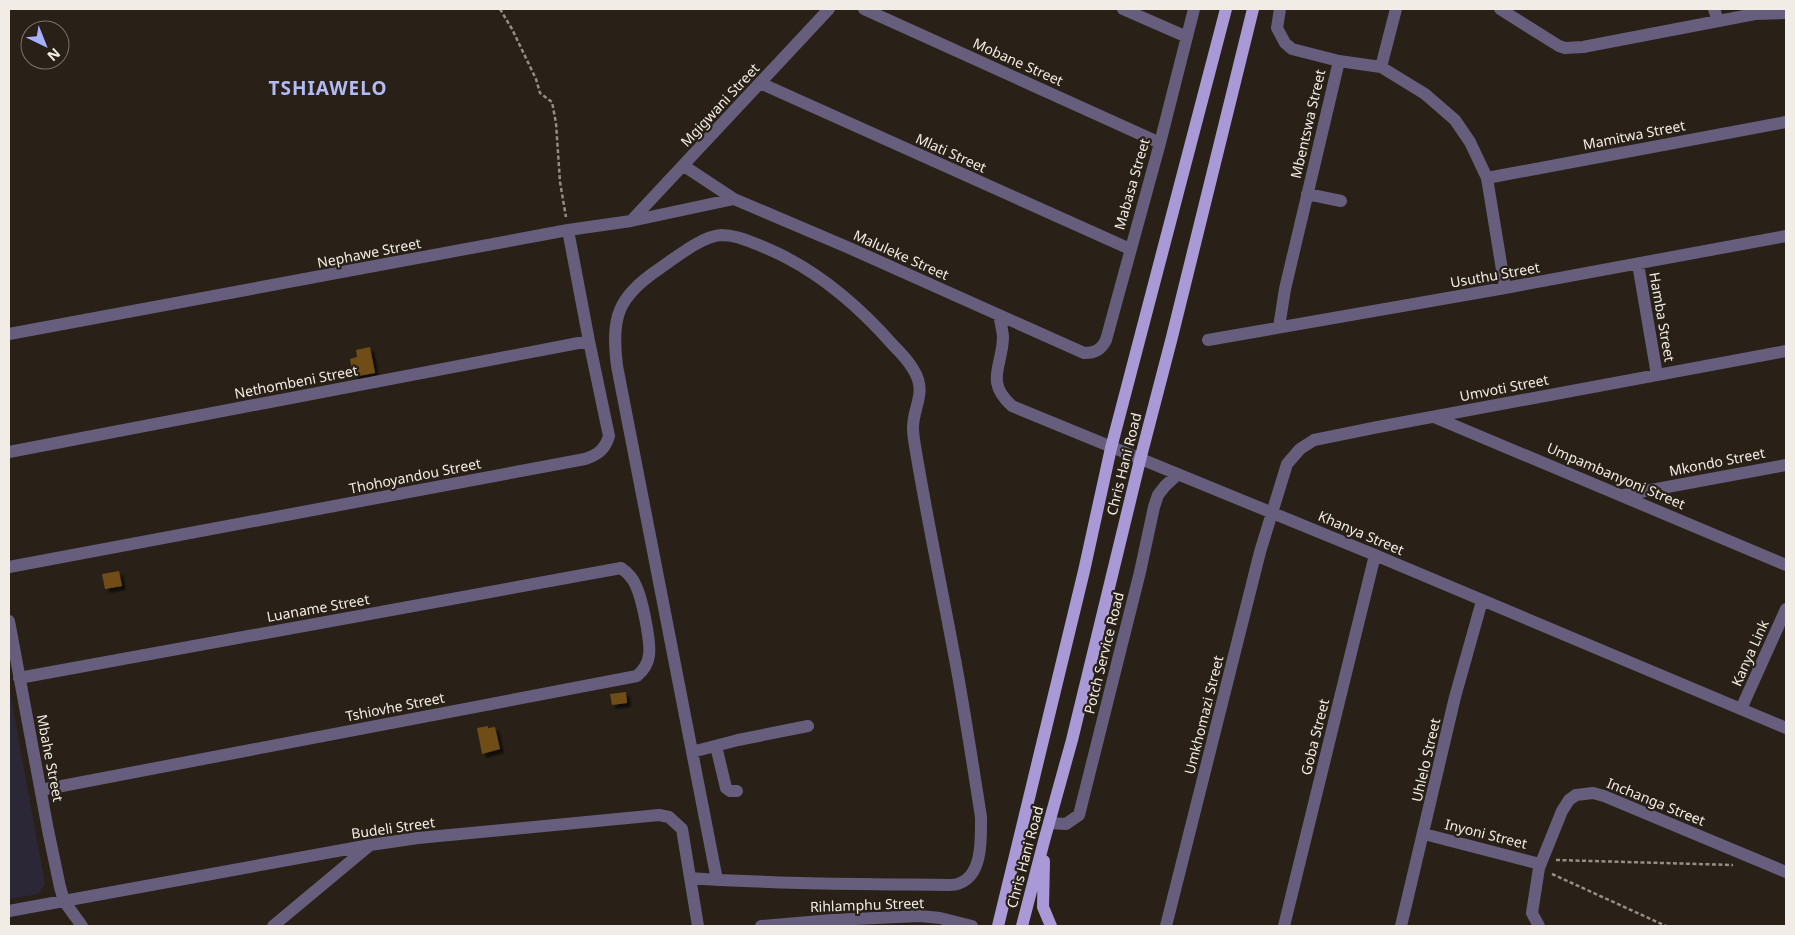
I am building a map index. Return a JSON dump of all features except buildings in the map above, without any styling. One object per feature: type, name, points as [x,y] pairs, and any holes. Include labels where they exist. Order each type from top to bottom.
[{"type":"main road","name":"Chris Hani Road","points":[[998,926],[1084,571],[1111,448],[1226,9]]},
{"type":"main road","name":"Chris Hani Road","points":[[1022,926],[1072,740],[1253,9]]},
{"type":"main road","points":[[1044,841],[1043,907],[1052,926]]},
{"type":"street","name":"Mgigwani Street","points":[[631,221],[829,9]]},
{"type":"street","name":"Mobane Street","points":[[864,9],[1160,143]]},
{"type":"street","points":[[1123,9],[1187,37]]},
{"type":"street","name":"Mabasa Street","points":[[1106,340],[1160,143],[1194,9]]},
{"type":"street","points":[[1280,9],[1277,28],[1285,43],[1292,48],[1339,61],[1381,67],[1425,94],[1455,120],[1470,142],[1487,178],[1506,288]]},
{"type":"street","points":[[1381,67],[1396,9]]},
{"type":"street","points":[[1500,9],[1553,43],[1565,48],[1583,46],[1716,15],[1786,13]]},
{"type":"street","name":"Mbentswa Street","points":[[1279,327],[1285,289],[1339,61]]},
{"type":"street","name":"Mlati Street","points":[[760,83],[1130,249]]},
{"type":"street","name":"Mamitwa Street","points":[[1487,178],[1786,122]]},
{"type":"street","name":"Maluleke Street","points":[[684,166],[734,199],[847,247],[1084,353],[1098,350],[1106,340]]},
{"type":"street","name":"Mbentswa Street","points":[[1307,194],[1341,201]]},
{"type":"street","name":"Nephawe Street","points":[[9,334],[568,230],[631,221],[734,199]]},
{"type":"street","name":"Thohoyandou Street","points":[[9,567],[591,457],[602,451],[608,442],[609,436],[568,230]]},
{"type":"street","points":[[690,878],[717,880],[792,884],[948,885],[960,883],[970,876],[978,860],[981,840],[981,817],[960,690],[944,610],[913,429],[920,394],[920,382],[913,368],[886,337],[865,316],[820,278],[787,257],[737,236],[719,235],[706,239],[650,275],[624,300],[618,314],[614,342],[617,366],[717,880]]},
{"type":"street","name":"Usuthu Street","points":[[1208,340],[1506,288],[1786,236]]},
{"type":"street","name":"Hamba Street","points":[[1638,264],[1657,375]]},
{"type":"street","name":"Khanya Street","points":[[999,316],[1003,337],[996,384],[1005,400],[1012,406],[1140,460],[1272,512],[1786,728]]},
{"type":"street","name":"Nethombeni Street","points":[[9,452],[589,341]]},
{"type":"street","name":"Umvoti Street","points":[[1272,512],[1287,464],[1306,444],[1314,440],[1786,351]]},
{"type":"street","name":"Umpambanyoni Street","points":[[1434,416],[1786,565]]},
{"type":"street","name":"Mkondo Street","points":[[1624,495],[1786,465]]},
{"type":"street","name":"Potch Service Road","points":[[1049,823],[1066,824],[1079,815],[1140,572],[1154,507],[1158,495],[1178,474]]},
{"type":"street","name":"Umkhomazi Street","points":[[1166,926],[1272,512]]},
{"type":"street","name":"Goba Street","points":[[1284,926],[1375,555]]},
{"type":"street","name":"Luaname Street","points":[[19,678],[621,568]]},
{"type":"street","name":"Tshiovhe Street","points":[[41,790],[638,676],[646,666],[649,648],[639,591],[632,577],[621,568]]},
{"type":"street","name":"Uhlelo Street","points":[[1400,926],[1456,697],[1482,600]]},
{"type":"street","name":"Kanya Link","points":[[1741,709],[1786,609]]},
{"type":"street","name":"Mbahe Street","points":[[9,621],[64,900]]},
{"type":"street","points":[[692,752],[738,740],[808,726]]},
{"type":"street","points":[[716,746],[725,786],[727,790],[737,791]]},
{"type":"street","name":"Inchanga Street","points":[[1539,926],[1532,913],[1540,864],[1562,811],[1569,800],[1576,795],[1593,793],[1786,872]]},
{"type":"street","name":"Budeli Street","points":[[9,911],[370,845],[418,838],[659,814],[669,817],[682,829],[698,926]]},
{"type":"street","name":"Inyoni Street","points":[[1424,834],[1540,864]]},
{"type":"street","points":[[274,926],[370,845]]},
{"type":"street","points":[[64,900],[82,926]]},
{"type":"street","name":"Rihlamphu Street","points":[[762,926],[832,920],[920,916],[940,918],[972,926]]},
{"type":"path","points":[[500,9],[528,62],[540,93],[552,102],[556,123],[560,182],[568,230]]},
{"type":"path","points":[[1540,864],[1734,865]]},
{"type":"path","points":[[1540,864],[1666,926]]},
{"type":"shaded area","points":[[9,687],[45,884],[38,894],[9,899]]},
{"type":"district","name":"TSHIAWELO","points":[[328,88]]}]
